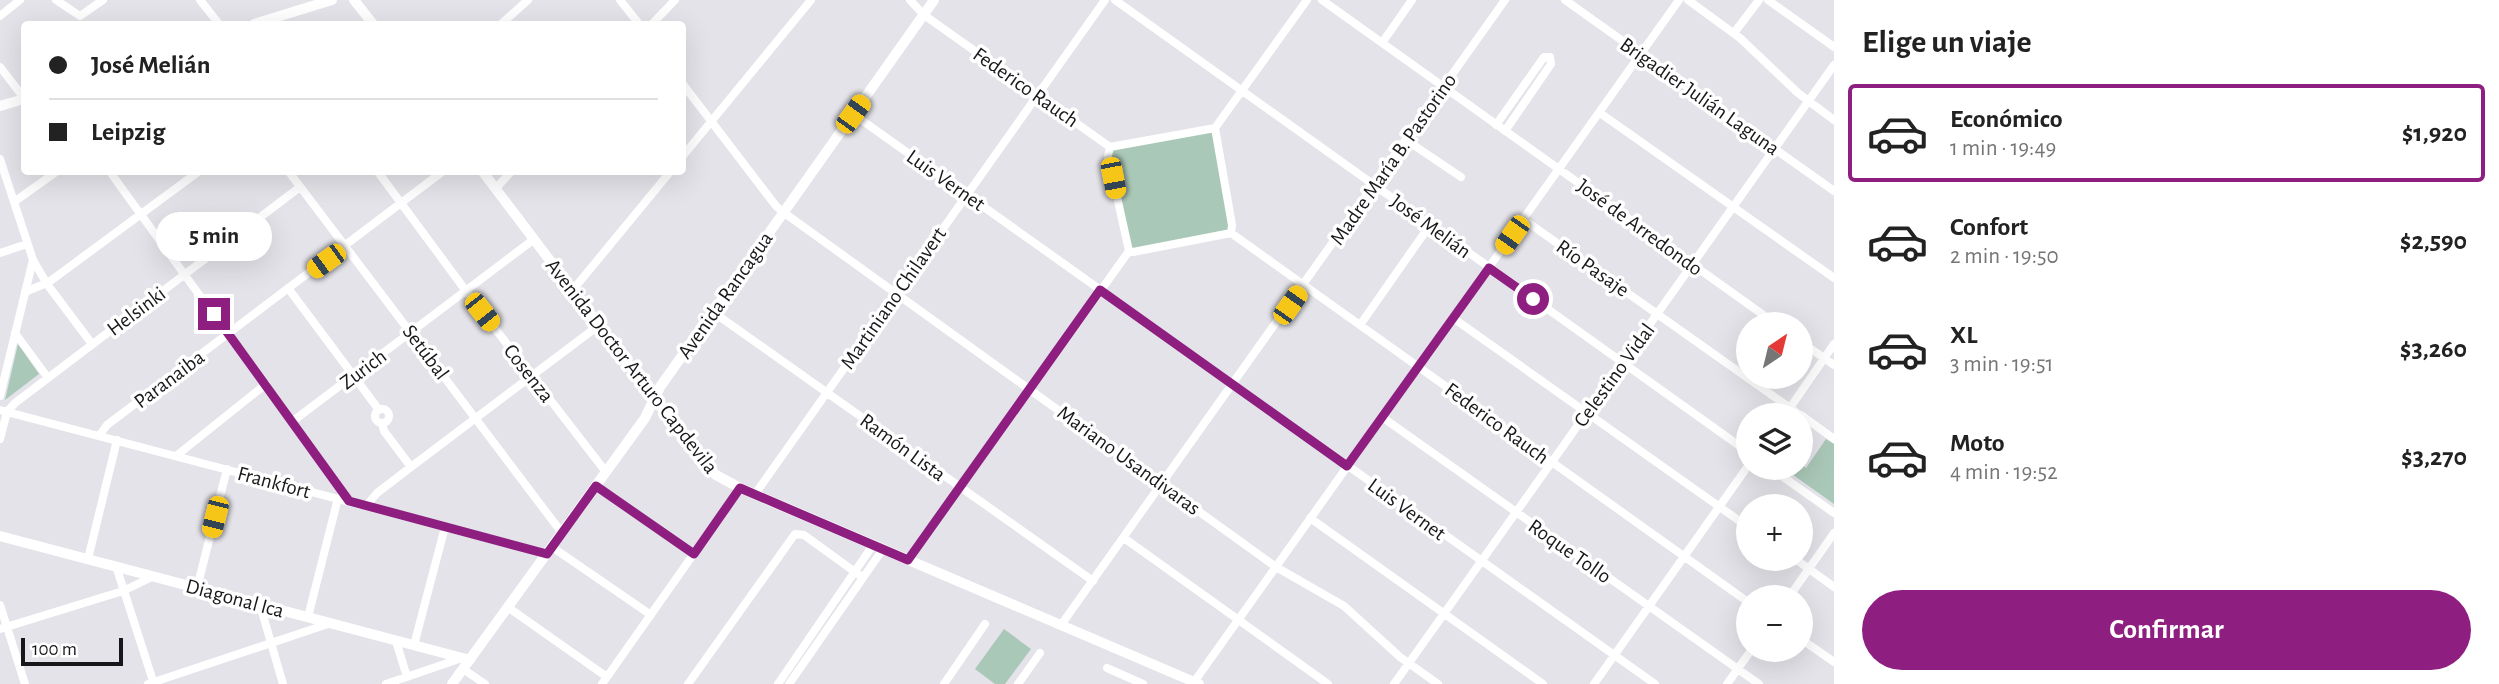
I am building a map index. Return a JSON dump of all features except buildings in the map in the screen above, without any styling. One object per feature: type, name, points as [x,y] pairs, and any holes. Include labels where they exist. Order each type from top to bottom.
[{"type":"main road","points":[[273,21],[331,0]]},
{"type":"main road","points":[[354,0],[371,21]]},
{"type":"main road","name":"Avenida Rancagua","points":[[452,684],[465,662],[509,608],[645,418],[653,399],[713,312],[934,0]]},
{"type":"main road","points":[[0,106],[21,99]]},
{"type":"main road","name":"Avenida Doctor Arturo Capdevila","points":[[485,175],[710,471],[740,488],[1197,683]]},
{"type":"main road","name":"Diagonal Ica","points":[[0,536],[396,640],[465,662]]},
{"type":"street","points":[[0,16],[20,0]]},
{"type":"street","points":[[56,0],[75,15],[83,16],[103,0]]},
{"type":"street","points":[[200,0],[217,21]]},
{"type":"street","points":[[504,21],[528,0]]},
{"type":"street","points":[[620,0],[637,21]]},
{"type":"street","points":[[655,21],[675,0]]},
{"type":"street","points":[[686,152],[811,0]]},
{"type":"street","name":"Federico Rauch","points":[[910,0],[923,15],[1039,94],[1110,147]]},
{"type":"street","name":"Martiniano Chilavert","points":[[755,494],[1105,0]]},
{"type":"street","name":"José Melián","points":[[1115,0],[1736,444]]},
{"type":"street","points":[[1129,251],[1108,156],[1110,147],[1215,128],[1307,0]]},
{"type":"street","name":"José de Arredondo","points":[[1322,0],[1759,312]]},
{"type":"street","points":[[1382,43],[1412,0]]},
{"type":"street","name":"Madre María B. Pastorino","points":[[1061,625],[1505,0]]},
{"type":"street","name":"Brigadier Julián Laguna","points":[[1565,0],[1834,191]]},
{"type":"street","points":[[1197,683],[1238,620],[1679,0]]},
{"type":"street","points":[[1688,0],[1734,33],[1808,102],[1834,120]]},
{"type":"street","points":[[1734,33],[1759,0]]},
{"type":"street","points":[[1768,0],[1834,47]]},
{"type":"street","points":[[1496,125],[1544,57],[1550,57],[1553,61],[1505,131]]},
{"type":"street","name":"Celestino Vidal","points":[[1394,684],[1834,65]]},
{"type":"street","points":[[0,67],[21,94]]},
{"type":"street","name":"Mariano Usandivaras","points":[[686,88],[783,212],[1276,567],[1344,606],[1409,664],[1438,684]]},
{"type":"street","points":[[1600,113],[1834,278]]},
{"type":"street","name":"Luis Vernet","points":[[853,114],[1655,684]]},
{"type":"street","points":[[1129,251],[1231,233],[1232,225],[1215,128]]},
{"type":"street","points":[[1406,140],[1461,177]]},
{"type":"street","points":[[0,159],[4,185],[14,202],[33,260],[47,284],[92,344]]},
{"type":"street","points":[[14,202],[52,175]]},
{"type":"street","points":[[112,175],[349,501]]},
{"type":"street","points":[[25,292],[47,284],[194,175]]},
{"type":"street","name":"Setúbal","points":[[291,175],[562,533]]},
{"type":"street","name":"Cosenza","points":[[380,175],[606,472]]},
{"type":"street","name":"Paranaiba","points":[[99,436],[107,425],[438,175]]},
{"type":"street","points":[[496,188],[508,175]]},
{"type":"street","points":[[572,291],[668,175]]},
{"type":"street","name":"Helsinki","points":[[4,411],[300,187]]},
{"type":"street","name":"Río Pasaje","points":[[1523,219],[1658,314],[1776,403]]},
{"type":"street","points":[[1360,325],[1430,225]]},
{"type":"street","name":"Federico Rauch","points":[[1231,233],[1736,594]]},
{"type":"street","name":"Zurich","points":[[293,421],[533,240]]},
{"type":"street","points":[[0,253],[27,244]]},
{"type":"street","points":[[908,560],[1129,251]]},
{"type":"street","points":[[0,396],[33,260]]},
{"type":"street","points":[[288,288],[379,410],[389,413],[388,420],[382,423],[384,431],[411,467]]},
{"type":"street","name":"Ramón Lista","points":[[713,312],[1093,582]]},
{"type":"street","points":[[1453,318],[1736,519]]},
{"type":"street","points":[[366,506],[411,467],[598,326]]},
{"type":"street","points":[[15,332],[48,378]]},
{"type":"street","points":[[1793,403],[1834,344]]},
{"type":"street","points":[[1813,350],[1834,365]]},
{"type":"street","points":[[176,456],[266,384]]},
{"type":"street","points":[[0,439],[4,411]]},
{"type":"street","name":"Frankfort","points":[[4,411],[445,527],[550,550]]},
{"type":"street","name":"Roque Tollo","points":[[1382,417],[1759,684]]},
{"type":"street","name":"Río Pasaje","points":[[1813,424],[1834,439]]},
{"type":"street","points":[[88,559],[117,440]]},
{"type":"street","points":[[197,588],[227,469]]},
{"type":"street","points":[[1594,684],[1738,480]]},
{"type":"street","points":[[1787,480],[1834,513]]},
{"type":"street","points":[[596,486],[694,554]]},
{"type":"street","points":[[509,608],[605,680],[740,488]]},
{"type":"street","points":[[308,617],[338,498]]},
{"type":"street","points":[[1310,518],[1544,684]]},
{"type":"street","points":[[414,646],[445,527]]},
{"type":"street","points":[[693,682],[792,536],[798,533],[804,535],[859,575]]},
{"type":"street","points":[[1813,563],[1834,534]]},
{"type":"street","points":[[1124,538],[1328,684]]},
{"type":"street","points":[[789,684],[878,547]]},
{"type":"street","points":[[550,550],[651,615]]},
{"type":"street","points":[[116,566],[152,684],[331,623]]},
{"type":"street","points":[[1812,571],[1834,587]]},
{"type":"street","points":[[778,684],[859,575]]},
{"type":"street","points":[[4,628],[123,591],[154,576]]},
{"type":"street","points":[[0,605],[4,628],[25,684]]},
{"type":"street","points":[[260,605],[283,684]]},
{"type":"street","points":[[944,684],[985,624]]},
{"type":"street","points":[[396,640],[407,677]]},
{"type":"street","points":[[1813,647],[1834,662]]},
{"type":"street","points":[[1018,684],[1040,653]]},
{"type":"street","points":[[386,684],[465,662],[485,684]]},
{"type":"street","points":[[1727,684],[1742,662]]},
{"type":"street","points":[[1107,668],[1143,684]]},
{"type":"green space","points":[[1215,128],[1231,233],[1133,252],[1126,246],[1110,147]]},
{"type":"green space","points":[[18,344],[39,374],[5,400]]},
{"type":"green space","points":[[1826,439],[1834,444],[1834,504],[1800,480],[1813,480],[1813,458]]},
{"type":"green space","points":[[1004,629],[1031,649],[1005,684],[995,684],[975,669]]},
{"type":"route","points":[[214,314],[349,501],[547,554],[596,486],[694,554],[740,488],[908,560],[1100,290],[1347,466],[1489,268],[1533,299]]}]
